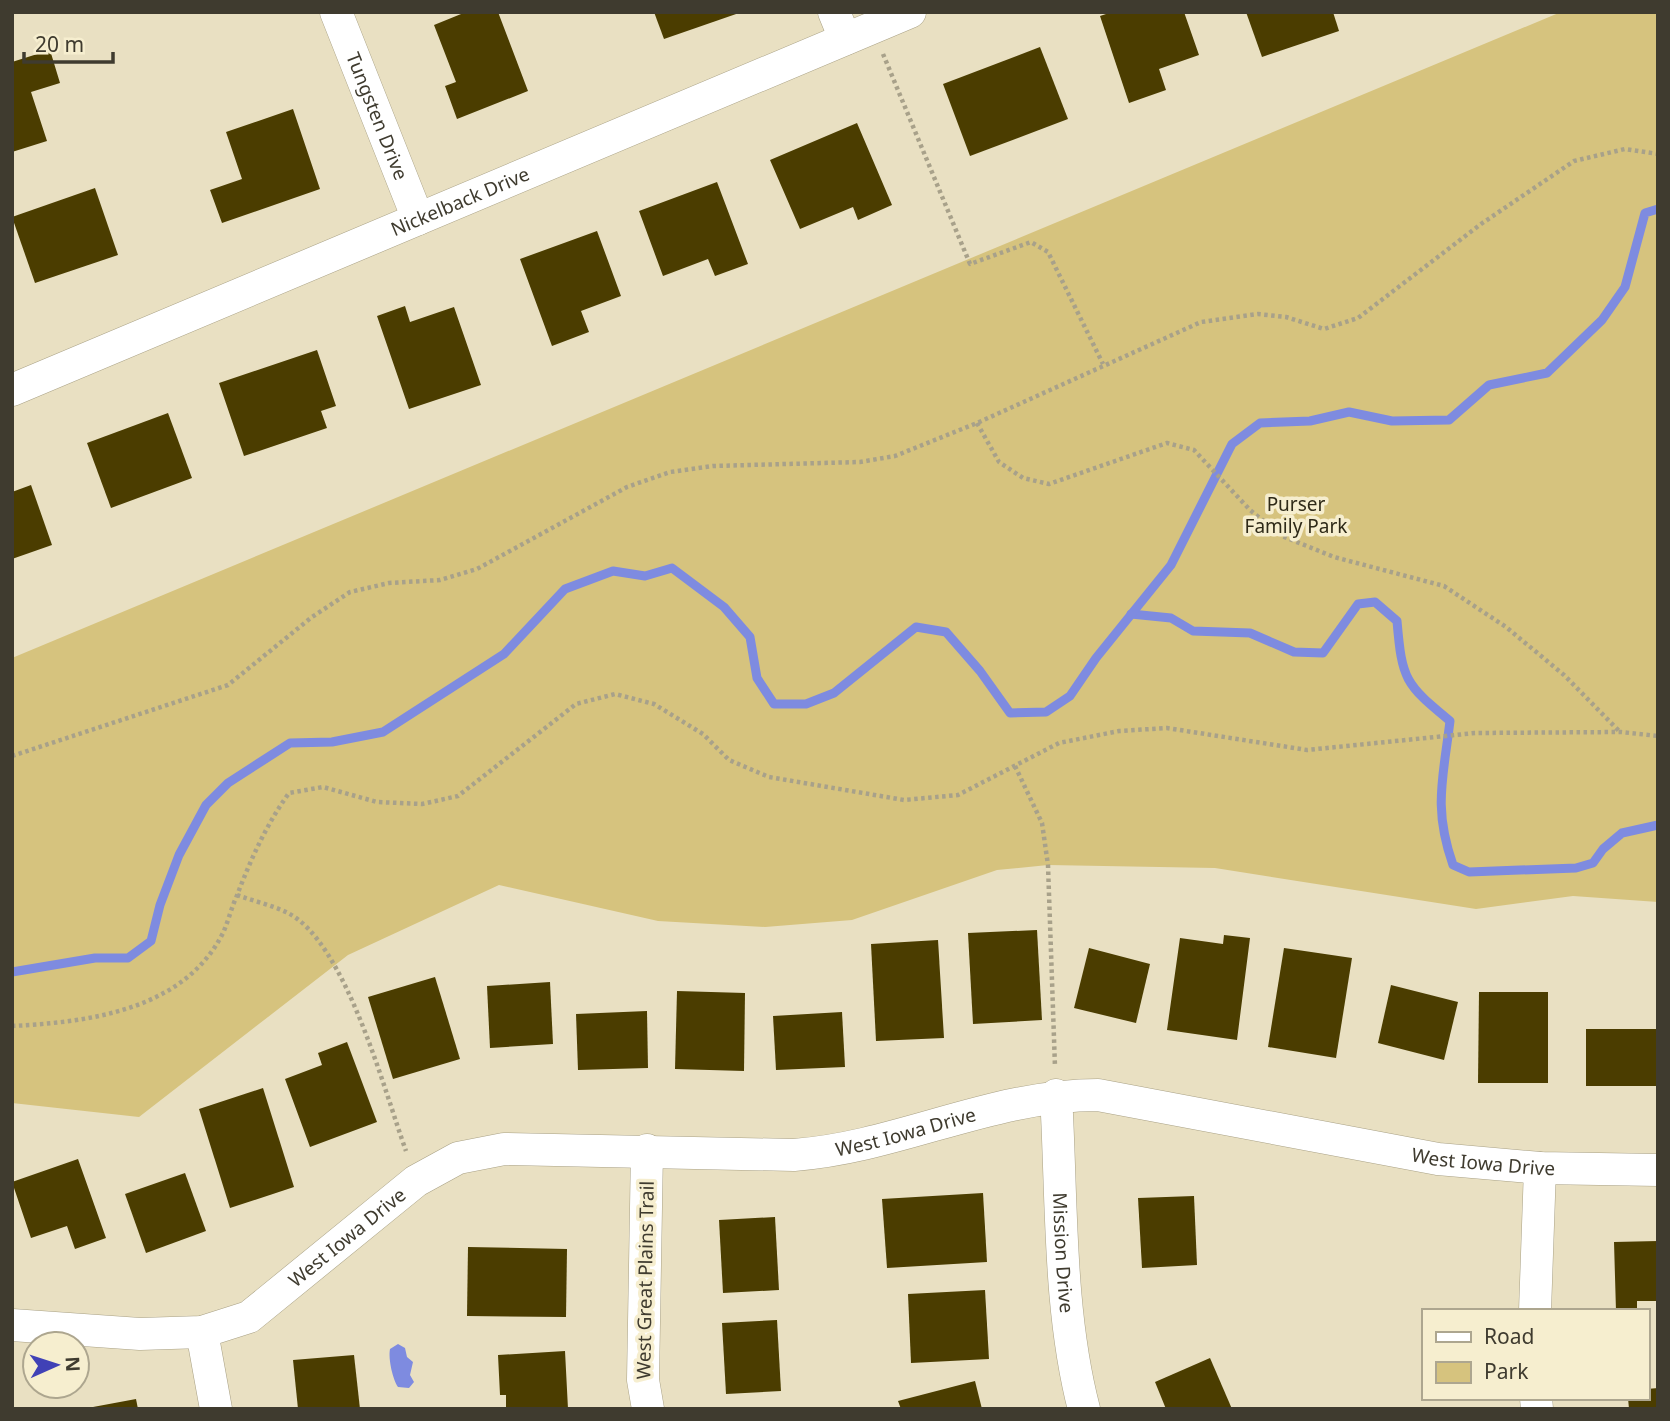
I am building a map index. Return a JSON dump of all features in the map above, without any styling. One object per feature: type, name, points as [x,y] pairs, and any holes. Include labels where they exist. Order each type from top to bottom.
[{"type":"street","name":"Tungsten Drive","points":[[336,12],[418,219]]},
{"type":"street","name":"Nickelback Drive","points":[[12,390],[418,219],[850,26],[910,12]]},
{"type":"street","name":"West Iowa Drive","points":[[12,1325],[140,1334],[202,1332],[249,1317],[416,1181],[458,1158],[504,1149],[794,1155],[839,1152],[1002,1104],[1056,1094],[1098,1094],[1438,1159],[1539,1168],[1658,1170]]},
{"type":"street","name":"Mission Drive","points":[[1056,1094],[1068,1321],[1076,1378],[1084,1409]]},
{"type":"street","name":"West Great Plains Trail","points":[[647,1150],[643,1380],[648,1409]]},
{"type":"street","points":[[1535,1309],[1539,1168]]},
{"type":"street","points":[[202,1332],[216,1409]]},
{"type":"path","points":[[850,26],[970,264],[1031,242],[1048,252],[1103,364]]},
{"type":"path","points":[[12,756],[228,685],[312,617],[350,592],[389,583],[440,580],[477,569],[627,487],[659,476],[713,466],[860,462],[895,456],[977,423],[1201,322],[1235,315],[1286,317],[1324,329],[1358,318],[1481,224],[1574,161],[1625,149],[1658,154]]},
{"type":"path","points":[[977,423],[999,461],[1023,478],[1049,484],[1167,443],[1194,450],[1250,510],[1282,536],[1334,557],[1444,586],[1506,626],[1545,659],[1620,732]]},
{"type":"path","points":[[12,1026],[95,1017],[149,1001],[190,979],[223,934],[270,819],[289,793],[323,786],[377,802],[422,804],[458,796],[576,704],[614,694],[654,704],[703,734],[729,760],[769,777],[904,800],[958,795],[1059,743],[1119,731],[1167,728],[1307,750],[1475,733],[1620,732],[1658,736]]},
{"type":"path","points":[[1015,766],[1042,823],[1048,865],[1056,1094]]},
{"type":"path","points":[[237,895],[289,914],[320,940],[359,1017],[416,1181]]},
{"type":"green space","name":"Purser Family Park","points":[[1561,12],[1658,12],[1658,902],[1573,896],[1476,909],[1215,868],[1048,865],[997,870],[852,920],[765,927],[658,921],[499,885],[348,955],[139,1117],[12,1103],[12,658]]},
{"type":"water","points":[[398,1344],[405,1348],[407,1357],[413,1362],[410,1375],[414,1382],[409,1388],[398,1387],[391,1369],[390,1349]]},
{"type":"building","points":[[466,12],[498,12],[528,91],[457,119],[445,86],[456,82],[434,25]]},
{"type":"building","points":[[654,12],[739,12],[739,13],[664,39]]},
{"type":"building","points":[[1112,12],[1184,12],[1199,55],[1159,69],[1166,90],[1129,103],[1100,16]]},
{"type":"building","points":[[1246,12],[1333,12],[1339,31],[1262,57]]},
{"type":"building","points":[[1040,47],[1068,119],[970,156],[943,84]]},
{"type":"building","points":[[50,50],[60,83],[31,92],[47,141],[12,152],[12,62]]},
{"type":"building","points":[[293,109],[320,189],[222,223],[210,190],[242,179],[226,132]]},
{"type":"building","points":[[857,123],[892,205],[858,220],[853,207],[800,229],[770,160]]},
{"type":"building","points":[[717,182],[748,264],[715,276],[708,259],[663,276],[639,211]]},
{"type":"building","points":[[95,188],[118,255],[35,283],[12,217]]},
{"type":"building","points":[[597,231],[621,296],[581,311],[589,332],[552,346],[520,259]]},
{"type":"building","points":[[405,306],[410,322],[454,307],[481,385],[409,409],[377,316]]},
{"type":"building","points":[[317,350],[336,406],[321,411],[327,428],[244,456],[219,383]]},
{"type":"building","points":[[168,413],[192,478],[111,508],[87,443]]},
{"type":"building","points":[[31,485],[52,545],[12,559],[12,492]]},
{"type":"building","points":[[1037,930],[1042,1020],[973,1024],[968,933]]},
{"type":"building","points":[[1224,935],[1250,938],[1237,1040],[1167,1030],[1180,938],[1223,944]]},
{"type":"building","points":[[938,940],[944,1038],[876,1041],[871,944]]},
{"type":"building","points":[[1089,948],[1150,964],[1136,1023],[1074,1008]]},
{"type":"building","points":[[1284,948],[1352,958],[1336,1058],[1268,1047]]},
{"type":"building","points":[[435,977],[460,1059],[393,1079],[368,997]]},
{"type":"building","points":[[550,982],[553,1044],[490,1048],[487,986]]},
{"type":"building","points":[[1391,985],[1458,1002],[1444,1060],[1378,1043]]},
{"type":"building","points":[[677,991],[745,993],[744,1071],[675,1069]]},
{"type":"building","points":[[1479,992],[1548,992],[1548,1083],[1478,1083]]},
{"type":"building","points":[[647,1011],[648,1068],[578,1070],[576,1014]]},
{"type":"building","points":[[842,1012],[845,1067],[776,1070],[773,1016]]},
{"type":"building","points":[[1586,1029],[1658,1029],[1657,1086],[1586,1086]]},
{"type":"building","points":[[347,1042],[377,1122],[310,1147],[285,1079],[322,1065],[318,1053]]},
{"type":"building","points":[[263,1088],[294,1187],[230,1208],[199,1109]]},
{"type":"building","points":[[78,1159],[106,1238],[75,1249],[67,1226],[31,1238],[12,1182]]},
{"type":"building","points":[[185,1173],[206,1231],[146,1253],[125,1194]]},
{"type":"building","points":[[983,1193],[987,1262],[887,1268],[882,1199]]},
{"type":"building","points":[[1194,1196],[1197,1265],[1142,1268],[1138,1198]]},
{"type":"building","points":[[775,1217],[779,1290],[723,1293],[719,1220]]},
{"type":"building","points":[[1658,1241],[1658,1301],[1637,1301],[1637,1309],[1616,1309],[1614,1242]]},
{"type":"building","points":[[468,1247],[567,1249],[566,1317],[467,1316]]},
{"type":"building","points":[[985,1290],[989,1359],[911,1363],[908,1294]]},
{"type":"building","points":[[777,1320],[781,1391],[726,1394],[722,1323]]},
{"type":"building","points":[[565,1351],[568,1409],[506,1409],[506,1395],[500,1395],[498,1355]]},
{"type":"building","points":[[354,1355],[360,1409],[298,1409],[293,1360]]},
{"type":"building","points":[[1210,1358],[1232,1409],[1166,1409],[1155,1382]]},
{"type":"building","points":[[975,1381],[982,1409],[901,1409],[898,1401]]},
{"type":"building","points":[[1658,1388],[1658,1409],[1629,1409],[1628,1400],[1649,1400],[1649,1389]]},
{"type":"building","points":[[136,1399],[138,1409],[93,1409],[93,1407]]},
{"type":"waterway","points":[[12,972],[95,958],[128,958],[151,941],[160,905],[179,855],[206,805],[228,783],[290,743],[332,742],[383,732],[504,654],[565,589],[613,571],[645,576],[672,568],[724,607],[750,637],[757,678],[774,704],[806,704],[834,693],[916,627],[946,632],[980,671],[1010,713],[1046,712],[1070,696],[1096,658],[1171,565],[1232,444],[1260,423],[1310,421],[1349,412],[1392,421],[1449,420],[1489,385],[1547,373],[1602,320],[1625,287],[1645,213],[1658,209]]},
{"type":"waterway","points":[[1131,614],[1171,618],[1193,631],[1250,633],[1294,652],[1323,653],[1358,604],[1375,602],[1397,621],[1401,656],[1408,679],[1423,698],[1450,721],[1441,793],[1443,827],[1453,865],[1469,872],[1576,868],[1593,863],[1603,849],[1622,833],[1658,825]]}]
